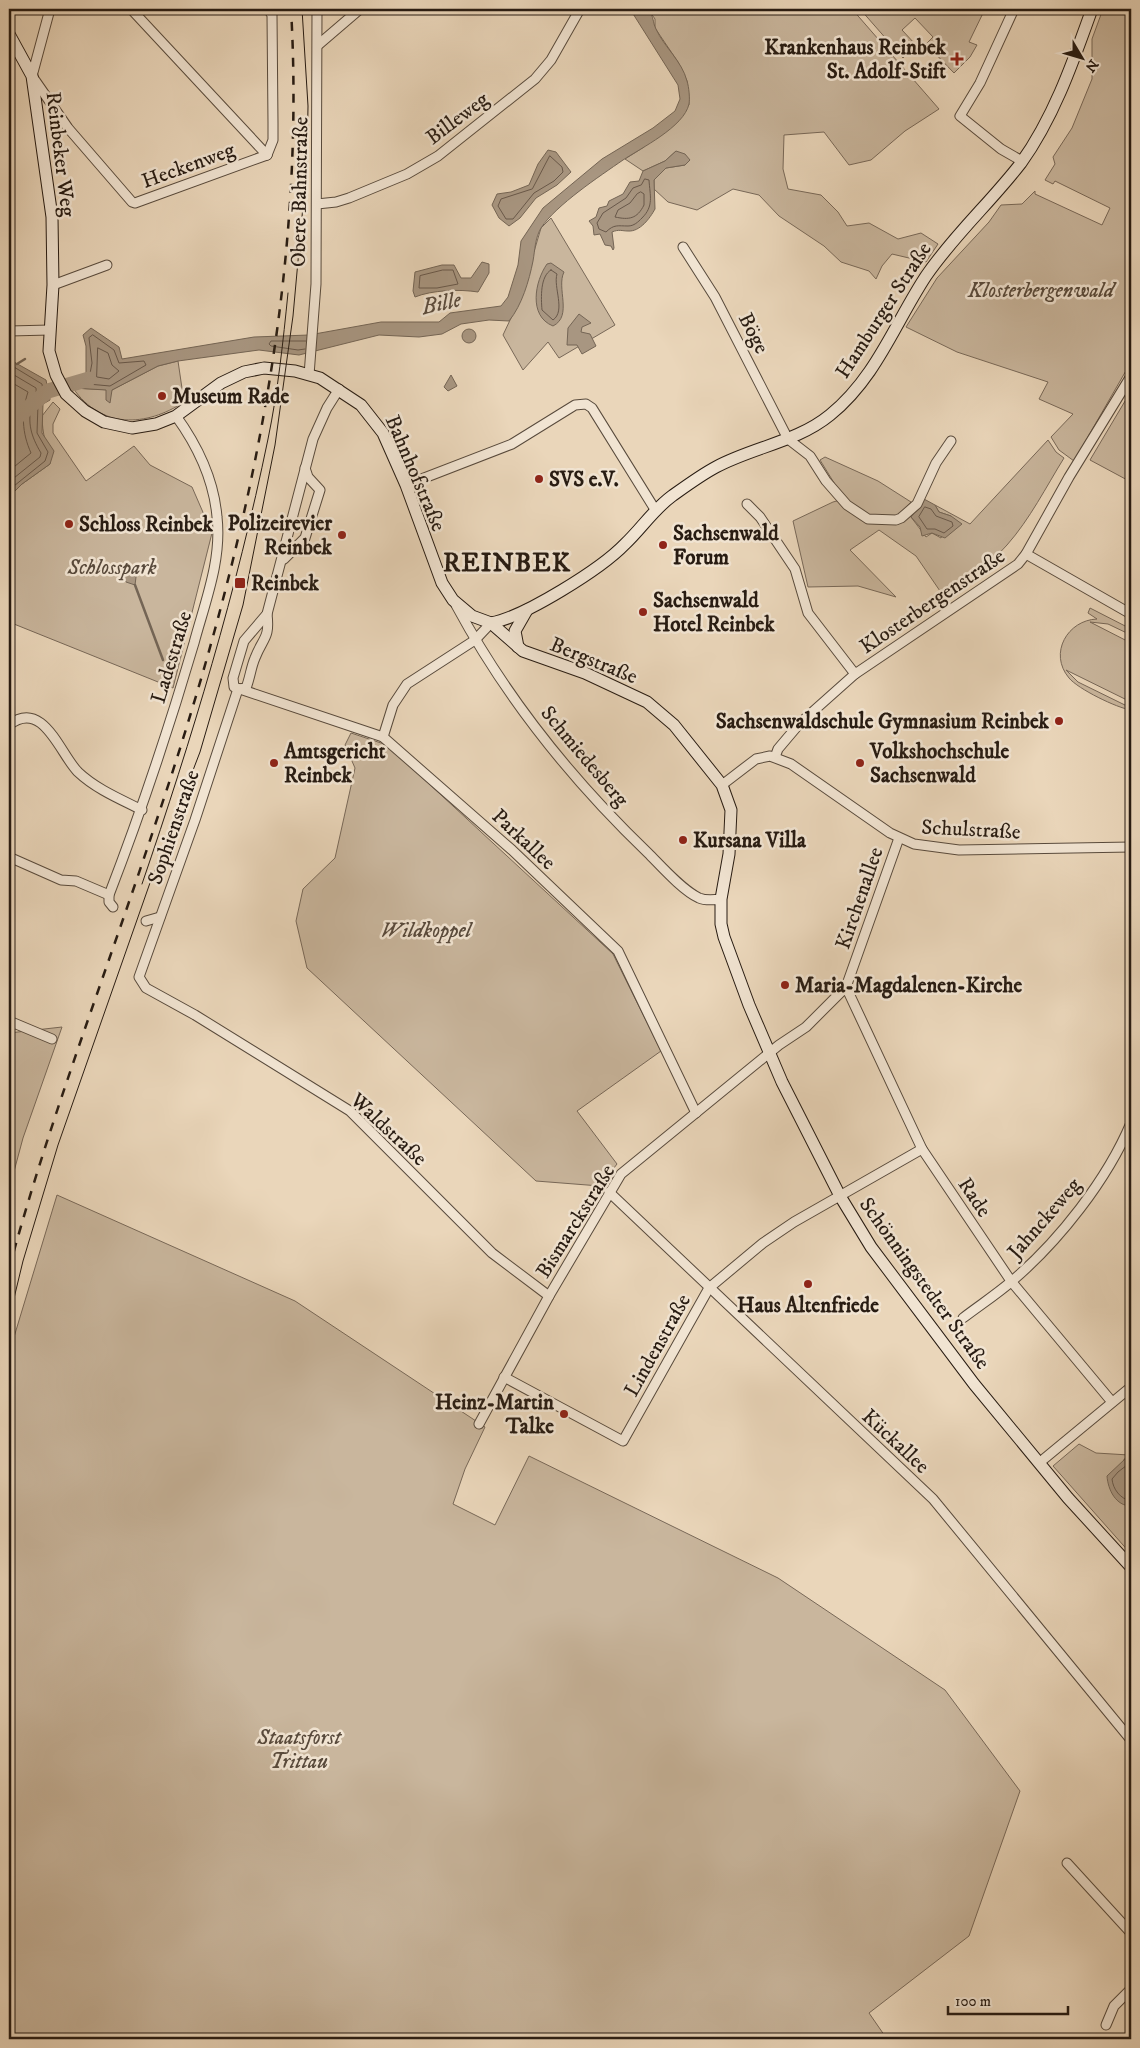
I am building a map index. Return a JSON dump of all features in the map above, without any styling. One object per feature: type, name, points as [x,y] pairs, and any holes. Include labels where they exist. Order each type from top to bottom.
[{"type":"main road","name":"Hamburger Straße","points":[[491,623],[519,613],[599,567],[624,546],[670,497],[717,466],[788,439],[829,416],[861,383],[880,357],[911,299],[942,253],[1022,161],[1052,112],[1092,9]]},
{"type":"main road","name":"Reinbeker Weg","points":[[9,34],[32,76],[52,217],[53,284],[49,351],[56,375],[72,400]]},
{"type":"main road","name":"Bahnhofstraße","points":[[72,400],[104,422],[132,428],[156,424],[176,416],[221,383],[244,372],[264,368],[320,378],[361,405],[374,420],[383,433],[406,485],[442,583],[453,600],[472,616],[491,623]]},
{"type":"main road","name":"Bergstraße","points":[[518,647],[515,638],[516,627],[530,607]]},
{"type":"main road","points":[[504,634],[505,626],[519,613]]},
{"type":"main road","name":"Bergstraße","points":[[491,623],[518,647],[552,662],[585,673],[647,702],[699,754],[722,785]]},
{"type":"main road","name":"Schönningstedter Straße","points":[[722,785],[731,810],[729,854],[721,899],[721,924],[724,937],[769,1054],[840,1196],[871,1247],[904,1294],[1039,1464],[1131,1567]]},
{"type":"street","points":[[32,76],[50,9]]},
{"type":"street","points":[[131,9],[267,155],[273,140],[272,15],[268,9]]},
{"type":"street","name":"Obere Bahnstraße","points":[[309,376],[313,327],[317,204],[317,9]]},
{"type":"street","points":[[318,45],[360,9]]},
{"type":"street","name":"Billeweg","points":[[317,204],[336,202],[349,198],[407,174],[438,156],[535,79],[551,60],[580,9]]},
{"type":"street","points":[[1014,9],[980,83],[960,116],[1001,149],[1022,161]]},
{"type":"street","name":"Heckenweg","points":[[32,76],[68,128],[135,204],[267,155]]},
{"type":"street","name":"Böge","points":[[683,247],[715,297],[788,439]]},
{"type":"street","points":[[53,284],[107,265]]},
{"type":"street","points":[[9,330],[50,330]]},
{"type":"street","name":"Klosterbergenstraße","points":[[775,757],[778,749],[816,706],[855,674],[1007,573],[1026,554],[1069,477],[1131,376]]},
{"type":"street","name":"Sophienstraße","points":[[267,614],[244,641],[233,678],[234,687],[238,689],[246,688],[255,657],[267,638],[269,628],[267,614],[305,467],[323,416],[339,389]]},
{"type":"street","points":[[406,485],[512,444],[563,410],[575,404],[586,404],[592,408],[656,511]]},
{"type":"street","name":"Ladestraße","points":[[109,895],[142,810],[181,687],[206,600],[218,548],[217,518],[210,484],[196,450],[176,416]]},
{"type":"street","points":[[788,439],[810,456],[826,482],[847,505],[868,519],[878,520],[896,520],[912,510],[923,495],[936,463],[951,441]]},
{"type":"street","name":"Sophienstraße","points":[[281,563],[291,550],[305,538],[320,490],[308,477],[305,467]]},
{"type":"street","points":[[747,504],[760,517],[795,569],[808,612],[855,674]]},
{"type":"street","points":[[1026,554],[1131,614]]},
{"type":"street","name":"Schmiedesberg","points":[[453,600],[475,640],[564,764],[629,835],[692,894],[708,900],[721,899]]},
{"type":"street","points":[[383,737],[393,705],[407,684],[475,640],[491,623]]},
{"type":"street","name":"Sophienstraße","points":[[139,977],[195,820],[238,689]]},
{"type":"street","name":"Parkallee","points":[[238,689],[383,737],[505,844],[618,951],[696,1113]]},
{"type":"street","points":[[9,725],[20,718],[30,718],[40,722],[50,732],[77,771],[95,785],[142,810]]},
{"type":"street","points":[[722,785],[756,759],[775,757]]},
{"type":"street","name":"Schulstraße","points":[[775,757],[791,764],[898,838],[914,844],[959,850],[1131,848]]},
{"type":"street","name":"Kirchenallee","points":[[769,1054],[806,1027],[846,987],[898,838]]},
{"type":"street","points":[[9,857],[61,880],[76,881],[109,895],[109,902],[113,907]]},
{"type":"street","points":[[146,921],[160,917]]},
{"type":"street","name":"Waldstraße","points":[[139,977],[146,988],[203,1020],[350,1112],[486,1247],[548,1296]]},
{"type":"street","name":"Rade","points":[[846,987],[922,1149],[1011,1281],[1112,1402]]},
{"type":"street","points":[[9,1021],[52,1039]]},
{"type":"street","name":"Bismarckstraße","points":[[478,1424],[548,1296],[621,1174],[769,1054]]},
{"type":"street","name":"Jahnckeweg","points":[[963,1318],[1011,1281],[1040,1255],[1080,1207],[1104,1173],[1131,1123]]},
{"type":"street","name":"Lindenstraße","points":[[504,1377],[623,1441],[709,1288],[763,1243],[794,1222],[922,1149]]},
{"type":"street","name":"Kückallee","points":[[609,1192],[933,1499],[1131,1740]]},
{"type":"street","points":[[1039,1464],[1131,1387]]},
{"type":"street","points":[[1067,1863],[1131,1933]]},
{"type":"street","points":[[1106,2025],[1114,2006],[1131,1989]]},
{"type":"green space","points":[[648,9],[852,9],[939,109],[905,131],[871,160],[849,165],[824,132],[784,135],[783,169],[788,189],[821,195],[838,212],[847,226],[869,223],[898,239],[921,233],[938,244],[926,262],[892,254],[882,266],[876,279],[869,271],[841,262],[824,246],[779,216],[759,195],[733,189],[697,210],[668,202],[654,189],[654,180],[666,168],[685,165],[676,151],[665,161],[643,171],[625,159],[644,147],[689,105],[687,81],[678,62],[655,28],[655,19]]},
{"type":"green space","points":[[860,9],[985,9],[969,42],[977,45],[970,57],[954,73],[926,44],[933,37],[915,18],[902,30],[916,45],[903,58]]},
{"type":"green space","name":"Klosterbergenwald","points":[[1103,9],[1131,9],[1131,362],[1074,461],[1059,450],[1051,437],[1073,414],[1039,399],[1048,382],[957,352],[906,327],[937,278],[989,222],[1001,205],[1022,204],[1035,191],[1035,194],[1102,225],[1110,208],[1055,181],[1053,184],[1045,180],[1055,164],[1053,157],[1072,128],[1092,79],[1092,39]]},
{"type":"green space","points":[[551,218],[615,325],[559,358],[548,342],[523,370],[503,335],[520,299],[541,228]]},
{"type":"green space","points":[[178,361],[184,402],[155,416],[125,420],[110,417],[97,411],[84,401],[73,388],[112,390],[158,366]]},
{"type":"green space","points":[[1131,391],[1131,482],[1090,460]]},
{"type":"green space","name":"Schlosspark","points":[[53,402],[60,409],[53,424],[53,433],[86,481],[134,446],[150,465],[192,487],[212,533],[173,688],[9,622],[9,497],[22,484],[50,464],[42,416]]},
{"type":"green space","points":[[1048,440],[1056,452],[1064,458],[1023,525],[1000,553],[974,574],[937,599],[940,591],[916,556],[879,530],[850,550],[896,597],[858,586],[808,587],[793,521],[833,502],[844,499],[820,460],[825,457],[878,481],[911,502],[905,509],[926,537],[932,533],[941,538],[951,516],[939,512],[935,505],[970,524]]},
{"type":"green space","points":[[1090,608],[1131,629],[1131,635],[1108,624],[1090,622],[1131,643],[1131,702],[1066,670],[1078,682],[1131,708],[1131,710],[1108,702],[1089,692],[1069,678],[1063,668],[1060,658],[1064,640],[1077,625],[1097,619],[1088,613]]},
{"type":"green space","name":"Wildkoppel","points":[[351,733],[387,745],[613,954],[661,1051],[577,1111],[617,1164],[600,1186],[536,1181],[307,968],[296,921],[303,889],[335,858],[355,768],[345,745]]},
{"type":"green space","points":[[62,1027],[23,1138],[9,1190],[9,1033]]},
{"type":"green space","name":"Staatsforst Trittau","points":[[57,1195],[295,1301],[485,1427],[465,1469],[453,1504],[495,1525],[529,1456],[778,1578],[945,1690],[1020,1791],[969,1936],[869,2013],[887,2039],[9,2039],[9,1362],[14,1337]]},
{"type":"green space","points":[[1079,1444],[1096,1453],[1129,1455],[1131,1453],[1131,1457],[1124,1459],[1128,1506],[1131,1506],[1131,1554],[1053,1466]]},
{"type":"water","points":[[630,9],[648,9],[650,12],[659,36],[685,74],[689,90],[689,104],[685,113],[671,129],[591,182],[548,219],[538,236],[531,269],[518,308],[509,321],[489,320],[461,324],[442,334],[419,337],[379,335],[299,355],[259,350],[178,361],[158,366],[112,390],[110,403],[106,400],[106,390],[73,388],[70,384],[86,373],[86,346],[83,335],[91,328],[119,347],[122,359],[254,337],[309,335],[381,322],[439,322],[450,313],[501,306],[508,297],[518,265],[521,241],[543,208],[602,159],[653,128],[675,111],[680,99],[678,85]]},
{"type":"water","points":[[548,150],[556,152],[571,172],[557,185],[536,198],[520,218],[509,226],[499,218],[492,205],[497,194],[511,192],[529,185],[538,164]]},
{"type":"water","points":[[676,151],[685,154],[690,160],[685,165],[666,168],[654,180],[655,209],[644,224],[632,231],[619,230],[612,232],[613,250],[611,246],[605,245],[600,234],[594,235],[593,226],[589,221],[596,217],[599,208],[607,206],[609,201],[623,194],[630,182],[639,181],[643,171],[665,161]]},
{"type":"water","points":[[482,262],[489,264],[489,273],[478,292],[446,291],[415,297],[413,291],[415,272],[442,265],[454,265],[461,278],[471,278]]},
{"type":"water","points":[[551,263],[564,272],[562,279],[562,316],[553,326],[545,321],[540,314],[536,298],[539,279],[547,264]]},
{"type":"water","points":[[579,314],[591,323],[582,327],[581,332],[590,334],[596,346],[582,354],[577,345],[567,345],[568,328]]},
{"type":"water","points":[[469,329],[474,331],[476,336],[474,341],[469,343],[464,341],[462,336],[464,331]]},
{"type":"water","points":[[9,356],[14,362],[46,380],[50,400],[43,404],[42,433],[54,451],[50,464],[22,484],[9,497]]},
{"type":"water","points":[[451,375],[457,386],[448,391],[444,387]]},
{"type":"water","points":[[924,499],[935,505],[939,512],[951,516],[962,524],[945,538],[932,533],[922,536],[920,527],[911,517]]},
{"type":"water","points":[[137,569],[135,585],[126,582],[122,574],[128,570]]},
{"type":"water","points":[[1131,1457],[1131,1506],[1117,1500],[1111,1492],[1107,1476],[1125,1459]]},
{"type":"waterway","points":[[17,364],[25,359]]},
{"type":"waterway","name":"Bille","points":[[9,424],[48,391],[89,379]]},
{"type":"waterway","points":[[135,585],[163,660]]},
{"type":"tram line","points":[[9,1319],[23,1261],[58,1145],[151,880],[200,752],[243,605],[275,445],[293,316],[307,162],[308,106],[302,9]]},
{"type":"tram line","points":[[142,884],[196,719],[242,552],[272,421],[288,293]]},
{"type":"railway","points":[[9,1269],[42,1156],[188,723],[242,523],[262,422],[279,319],[289,216],[293,113],[291,9]]},
{"type":"place","name":"Krankenhaus Reinbek St. Adolf-Stift","points":[[957,59]]},
{"type":"place","name":"Museum Rade","points":[[162,396]]},
{"type":"place","name":"SVS e.V.","points":[[539,479]]},
{"type":"place","name":"Schloss Reinbek","points":[[69,524]]},
{"type":"place","name":"Polizeirevier Reinbek","points":[[342,535]]},
{"type":"place","name":"Sachsenwald Forum","points":[[663,545]]},
{"type":"place","name":"Reinbek","points":[[240,583]]},
{"type":"place","name":"Sachsenwald Hotel Reinbek","points":[[643,612]]},
{"type":"place","name":"Sachsenwaldschule Gymnasium Reinbek","points":[[1059,721]]},
{"type":"place","name":"Amtsgericht Reinbek","points":[[274,763]]},
{"type":"place","name":"Volkshochschule Sachsenwald","points":[[860,763]]},
{"type":"place","name":"Kursana Villa","points":[[683,840]]},
{"type":"place","name":"Maria-Magdalenen-Kirche","points":[[785,985]]},
{"type":"place","name":"Haus Altenfriede","points":[[808,1284]]},
{"type":"place","name":"Heinz-Martin Talke","points":[[564,1414]]},
{"type":"district","name":"REINBEK","points":[[507,562]]}]
